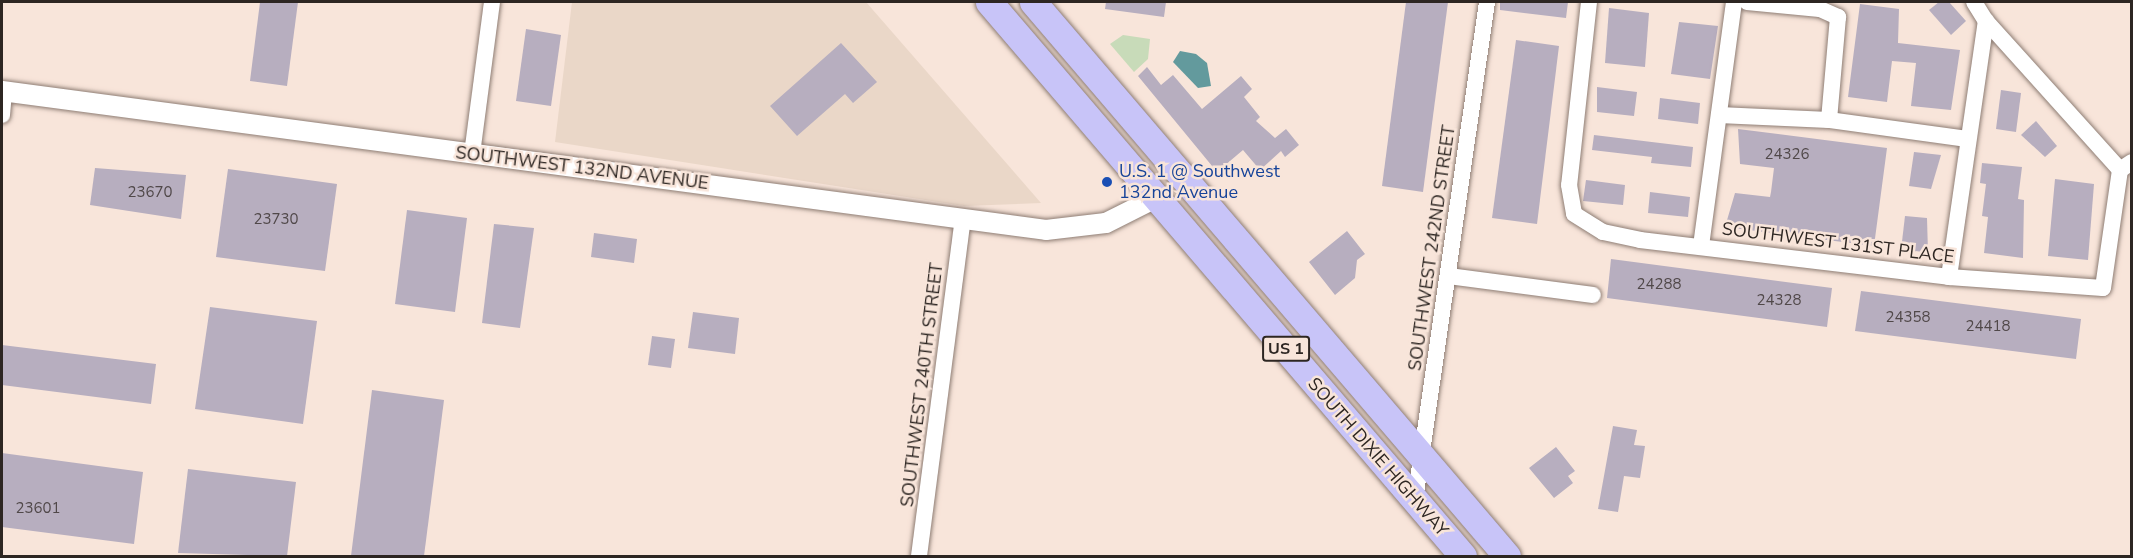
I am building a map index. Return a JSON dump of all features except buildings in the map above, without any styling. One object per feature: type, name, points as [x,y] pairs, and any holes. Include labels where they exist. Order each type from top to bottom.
[{"type":"highway","name":"SOUTH DIXIE HIGHWAY","points":[[989,2],[1463,556]]},
{"type":"highway","points":[[1025,2],[1067,65],[1144,156],[1156,198],[1176,202],[1195,215],[1286,320],[1321,337]]},
{"type":"highway","name":"SOUTH DIXIE HIGHWAY","points":[[1033,2],[1507,556]]},
{"type":"street","points":[[472,154],[492,2]]},
{"type":"street","name":"SOUTHWEST 242ND STREET","points":[[1415,501],[1487,2]]},
{"type":"street","name":"SOUTHWEST 131ST PLACE","points":[[1589,2],[1569,163],[1574,214],[1592,227],[1622,237],[1949,277],[2103,288],[2126,166]]},
{"type":"street","points":[[1701,246],[1734,2]]},
{"type":"street","points":[[1747,2],[1820,9],[1838,17],[1829,120]]},
{"type":"street","points":[[1974,2],[1986,21],[2126,166]]},
{"type":"street","points":[[1949,277],[1967,139],[1986,21]]},
{"type":"street","points":[[2,115],[3,91]]},
{"type":"street","name":"SOUTHWEST 132ND AVENUE","points":[[3,91],[1068,230],[1118,219],[1156,198]]},
{"type":"street","points":[[1719,115],[1829,120],[1967,139]]},
{"type":"street","name":"SOUTHWEST 240TH STREET","points":[[919,556],[963,218]]},
{"type":"street","points":[[1449,276],[1593,295]]},
{"type":"shaded area","points":[[572,2],[866,2],[1041,203],[964,206],[555,142]]},
{"type":"green space","points":[[1123,35],[1150,39],[1148,59],[1134,72],[1110,44]]},
{"type":"water","points":[[1180,51],[1196,54],[1207,63],[1211,86],[1198,88],[1173,62]]},
{"type":"place","name":"U.S. 1 @ Southwest 132nd Avenue","points":[[1107,182]]}]
